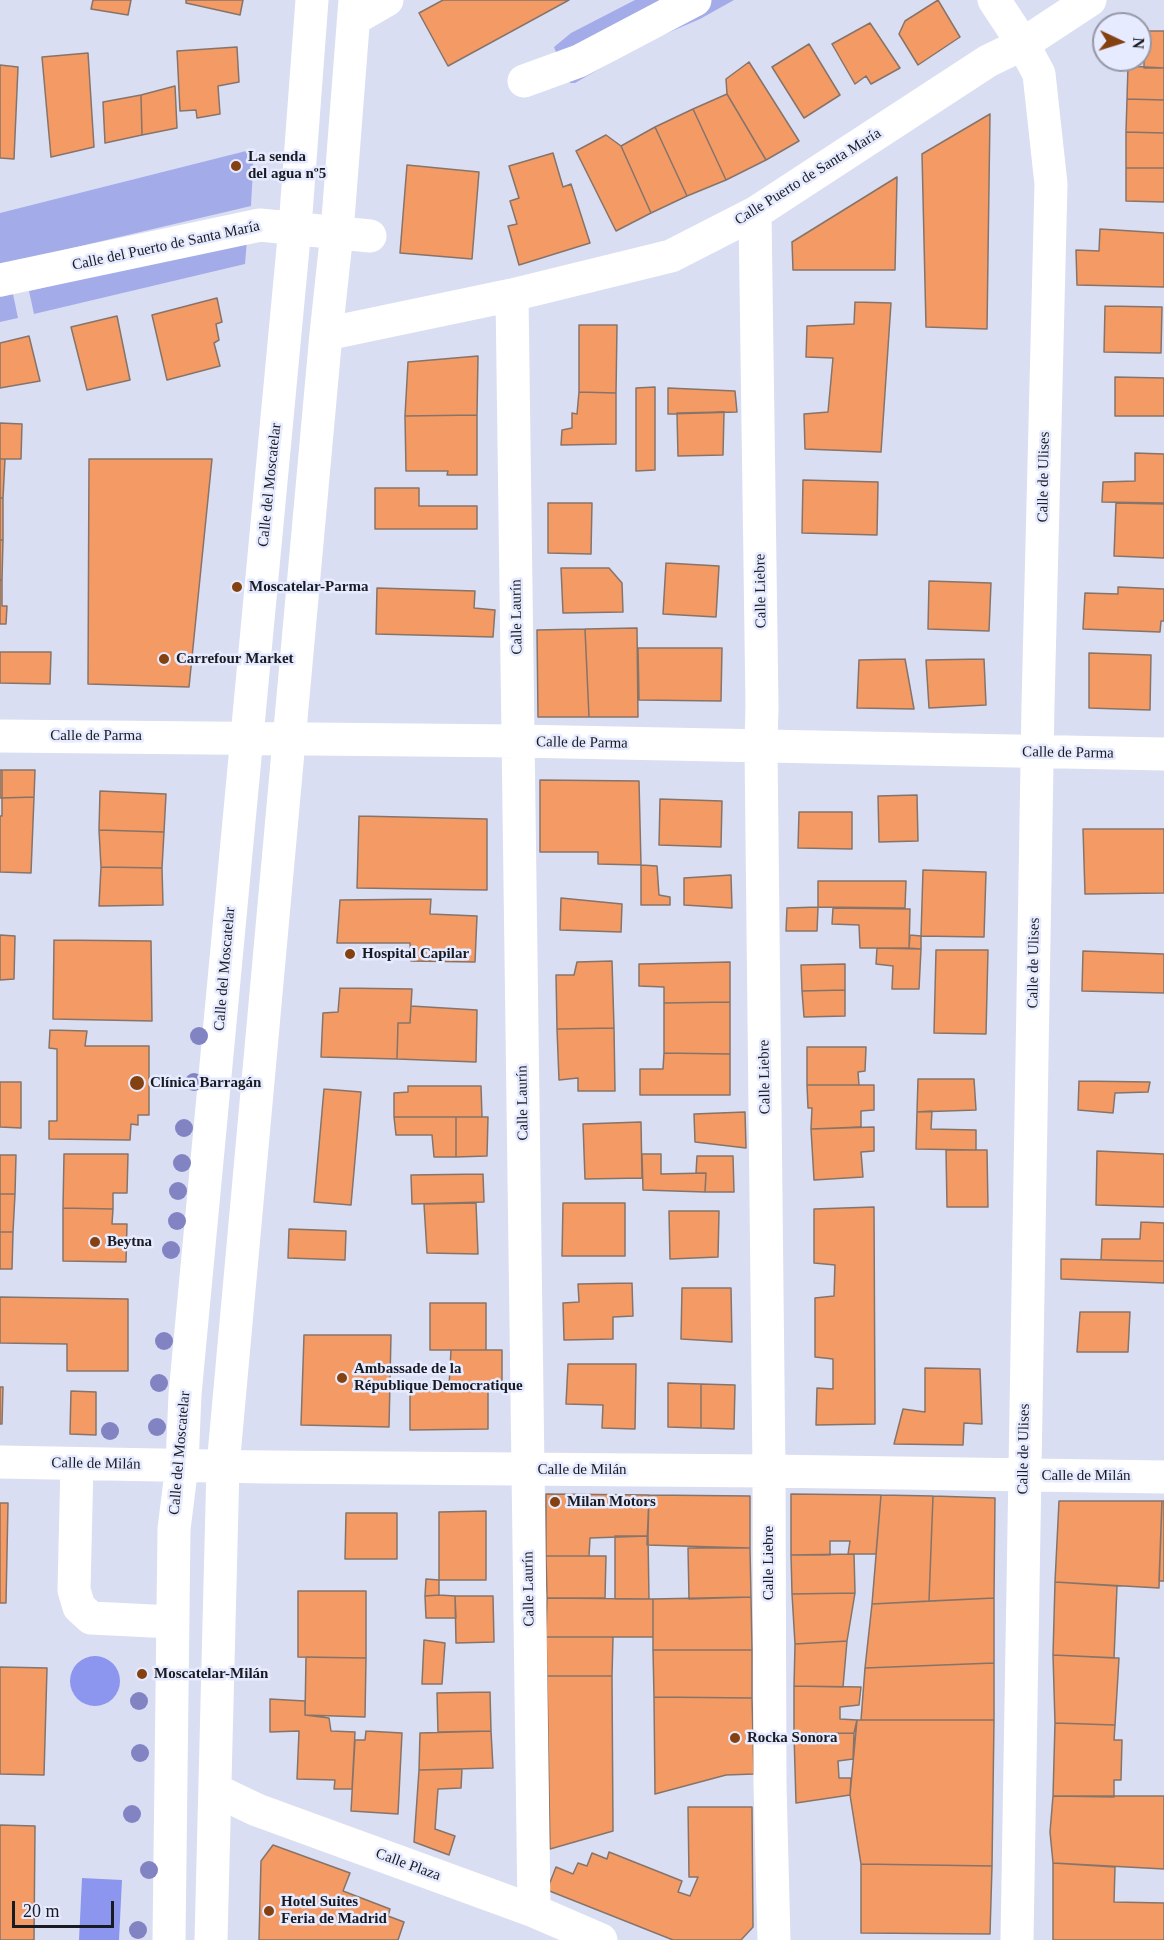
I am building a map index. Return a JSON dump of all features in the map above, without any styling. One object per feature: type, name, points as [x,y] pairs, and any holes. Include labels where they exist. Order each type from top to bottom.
[{"type":"street","name":"Calle del Moscatelar","points":[[169,1940],[174,1529],[182,1466],[185,1394],[295,227],[312,0]]},
{"type":"street","points":[[211,1940],[223,1466],[337,232],[355,10],[387,0]]},
{"type":"street","points":[[524,81],[579,61],[695,0]]},
{"type":"street","name":"Calle de Ulises","points":[[994,0],[1023,44],[1039,74],[1051,184],[1038,752],[1017,1940]]},
{"type":"street","name":"Calle Puerto de Santa María","points":[[326,334],[512,295],[671,256],[755,213],[988,61],[1023,44],[1090,0]]},
{"type":"street","name":"Calle Liebre","points":[[755,213],[762,705],[770,1785],[774,1940]]},
{"type":"street","name":"Calle del Puerto de Santa María","points":[[0,280],[260,225],[370,236]]},
{"type":"street","name":"Calle Laurín","points":[[512,295],[534,1911]]},
{"type":"street","name":"Calle de Parma","points":[[0,736],[518,741],[1164,754]]},
{"type":"street","name":"Calle de Milán","points":[[0,1462],[1164,1477]]},
{"type":"street","points":[[77,1464],[74,1590],[79,1607],[91,1618],[173,1622]]},
{"type":"street","name":"Calle Plaza","points":[[215,1790],[257,1810],[534,1911],[601,1940]]},
{"type":"shaded area","points":[[635,0],[665,0],[557,55],[554,47],[571,33]]},
{"type":"shaded area","points":[[705,0],[734,0],[700,19],[644,43],[575,83],[570,83],[569,77]]},
{"type":"shaded area","points":[[254,149],[251,206],[0,265],[0,213]]},
{"type":"shaded area","points":[[247,240],[245,264],[34,314],[29,291]]},
{"type":"shaded area","points":[[13,294],[18,318],[0,322],[0,297]]},
{"type":"shaded area","points":[[95,1656],[113,1663],[120,1681],[113,1699],[95,1706],[77,1699],[70,1681],[77,1663]]},
{"type":"shaded area","points":[[82,1878],[122,1880],[119,1940],[79,1940]]},
{"type":"building","points":[[93,0],[131,0],[128,15],[91,9]]},
{"type":"building","points":[[186,0],[243,0],[240,15],[186,3]]},
{"type":"building","points":[[443,0],[569,0],[448,66],[419,13]]},
{"type":"building","points":[[938,0],[960,37],[918,65],[899,34],[905,21]]},
{"type":"building","points":[[870,23],[900,68],[871,84],[866,76],[855,84],[832,44]]},
{"type":"building","points":[[1152,31],[1164,31],[1164,68],[1152,68]]},
{"type":"building","points":[[809,44],[840,95],[804,118],[772,67]]},
{"type":"building","points":[[237,47],[239,82],[218,86],[220,114],[197,118],[196,110],[180,111],[177,51]]},
{"type":"building","points":[[88,53],[94,147],[51,157],[42,57]]},
{"type":"building","points":[[749,62],[799,141],[766,160],[727,94],[726,79]]},
{"type":"building","points":[[0,65],[18,67],[14,159],[0,158]]},
{"type":"building","points":[[1152,67],[1164,68],[1164,100],[1127,99],[1128,72],[1152,72]]},
{"type":"building","points":[[175,86],[177,128],[142,135],[141,95]]},
{"type":"building","points":[[727,94],[766,160],[726,180],[693,109]]},
{"type":"building","points":[[141,95],[142,135],[105,143],[103,102]]},
{"type":"building","points":[[1127,99],[1164,100],[1164,133],[1126,132]]},
{"type":"building","points":[[693,109],[726,180],[687,196],[655,127]]},
{"type":"building","points":[[990,114],[987,329],[926,327],[922,154]]},
{"type":"building","points":[[655,127],[687,196],[651,213],[621,146]]},
{"type":"building","points":[[1126,132],[1164,133],[1164,168],[1126,168]]},
{"type":"building","points":[[606,135],[621,146],[651,213],[616,231],[576,151]]},
{"type":"building","points":[[553,153],[563,187],[571,184],[590,243],[519,265],[508,226],[517,224],[510,201],[519,198],[509,166]]},
{"type":"building","points":[[407,165],[479,172],[472,259],[400,253]]},
{"type":"building","points":[[1126,168],[1164,168],[1164,202],[1126,201]]},
{"type":"building","points":[[897,177],[895,270],[793,270],[792,242]]},
{"type":"building","points":[[1100,229],[1164,233],[1164,287],[1077,285],[1076,250],[1099,251]]},
{"type":"building","points":[[217,298],[222,322],[216,324],[219,340],[214,343],[220,366],[167,380],[152,315]]},
{"type":"building","points":[[855,302],[891,303],[881,452],[805,449],[804,414],[828,412],[833,358],[806,357],[807,326],[854,324]]},
{"type":"building","points":[[1105,306],[1162,307],[1161,353],[1104,352]]},
{"type":"building","points":[[117,316],[130,380],[87,390],[71,327]]},
{"type":"building","points":[[579,325],[617,325],[616,393],[579,392]]},
{"type":"building","points":[[29,336],[40,381],[0,388],[0,343]]},
{"type":"building","points":[[478,356],[477,415],[405,416],[408,362]]},
{"type":"building","points":[[1115,377],[1164,378],[1164,416],[1115,416]]},
{"type":"building","points":[[655,387],[655,470],[636,471],[636,388]]},
{"type":"building","points":[[668,388],[735,391],[737,412],[668,414]]},
{"type":"building","points":[[579,392],[616,393],[616,444],[561,445],[562,430],[572,428],[572,413],[577,414]]},
{"type":"building","points":[[724,412],[723,455],[678,456],[677,413]]},
{"type":"building","points":[[477,415],[477,475],[447,475],[448,471],[406,471],[405,416]]},
{"type":"building","points":[[0,423],[22,424],[21,459],[0,459]]},
{"type":"building","points":[[1135,453],[1164,454],[1164,503],[1102,502],[1103,482],[1135,481]]},
{"type":"building","points":[[0,459],[5,459],[3,498],[0,498]]},
{"type":"building","points":[[89,459],[212,459],[189,687],[88,684]]},
{"type":"building","points":[[803,480],[878,482],[877,535],[802,533]]},
{"type":"building","points":[[375,488],[419,488],[419,506],[477,506],[477,529],[375,529]]},
{"type":"building","points":[[0,498],[3,498],[3,540],[0,540]]},
{"type":"building","points":[[548,503],[592,503],[591,554],[548,553]]},
{"type":"building","points":[[1116,503],[1164,504],[1164,558],[1114,556]]},
{"type":"building","points":[[0,540],[3,540],[2,580],[0,580]]},
{"type":"building","points":[[666,563],[719,566],[716,617],[663,614]]},
{"type":"building","points":[[561,568],[609,568],[622,583],[623,612],[563,613]]},
{"type":"building","points":[[0,580],[2,580],[2,606],[7,606],[6,624],[0,624]]},
{"type":"building","points":[[929,581],[991,583],[989,631],[928,629]]},
{"type":"building","points":[[1118,587],[1164,589],[1164,621],[1161,621],[1160,632],[1083,629],[1085,593],[1118,594]]},
{"type":"building","points":[[377,588],[475,591],[474,608],[495,610],[493,637],[376,634]]},
{"type":"building","points":[[637,628],[638,717],[589,717],[585,629]]},
{"type":"building","points":[[585,629],[589,717],[538,717],[537,630]]},
{"type":"building","points":[[638,648],[722,648],[721,701],[639,700]]},
{"type":"building","points":[[0,652],[51,652],[50,684],[0,683]]},
{"type":"building","points":[[1089,653],[1151,655],[1150,710],[1089,708]]},
{"type":"building","points":[[905,659],[914,709],[857,708],[859,660]]},
{"type":"building","points":[[984,659],[986,705],[929,708],[926,660]]},
{"type":"building","points":[[0,770],[2,770],[2,798],[0,798]]},
{"type":"building","points":[[2,770],[35,770],[34,797],[2,798]]},
{"type":"building","points":[[540,780],[639,781],[641,865],[598,864],[598,852],[540,852]]},
{"type":"building","points":[[100,791],[166,794],[164,832],[99,830]]},
{"type":"building","points":[[917,795],[918,841],[879,842],[878,796]]},
{"type":"building","points":[[34,797],[31,873],[0,872],[2,798]]},
{"type":"building","points":[[660,799],[722,801],[721,847],[659,845]]},
{"type":"building","points":[[799,812],[852,812],[852,849],[798,848]]},
{"type":"building","points":[[359,816],[487,819],[487,890],[357,888]]},
{"type":"building","points":[[1083,829],[1164,829],[1164,893],[1085,894]]},
{"type":"building","points":[[99,830],[164,832],[162,868],[101,867]]},
{"type":"building","points":[[641,865],[657,866],[659,895],[670,897],[670,905],[641,905]]},
{"type":"building","points":[[101,867],[162,868],[163,905],[99,906]]},
{"type":"building","points":[[923,870],[986,872],[984,937],[921,936]]},
{"type":"building","points":[[731,875],[732,908],[684,905],[684,878]]},
{"type":"building","points":[[818,881],[906,881],[905,908],[818,907]]},
{"type":"building","points":[[561,898],[622,904],[621,932],[560,930]]},
{"type":"building","points":[[431,899],[430,914],[477,916],[475,962],[411,961],[410,943],[337,943],[340,900]]},
{"type":"building","points":[[818,907],[817,931],[786,931],[787,908]]},
{"type":"building","points":[[833,908],[910,909],[909,948],[860,948],[859,925],[832,924]]},
{"type":"building","points":[[0,935],[15,936],[14,979],[0,980]]},
{"type":"building","points":[[910,935],[921,936],[921,949],[909,948]]},
{"type":"building","points":[[54,940],[151,941],[152,1021],[53,1019]]},
{"type":"building","points":[[877,948],[921,949],[919,989],[892,989],[893,966],[876,964]]},
{"type":"building","points":[[936,950],[988,950],[986,1034],[934,1033]]},
{"type":"building","points":[[1083,951],[1164,954],[1164,993],[1082,991]]},
{"type":"building","points":[[612,961],[614,1028],[557,1029],[556,975],[574,975],[577,962]]},
{"type":"building","points":[[730,962],[730,1002],[664,1003],[664,987],[639,986],[639,964]]},
{"type":"building","points":[[845,964],[845,990],[802,991],[801,965]]},
{"type":"building","points":[[340,988],[412,989],[410,1023],[398,1023],[397,1059],[321,1057],[323,1013],[338,1012]]},
{"type":"building","points":[[845,990],[845,1016],[804,1017],[802,991]]},
{"type":"building","points":[[730,1002],[730,1054],[664,1053],[664,1003]]},
{"type":"building","points":[[411,1006],[477,1010],[476,1062],[397,1059],[398,1023],[410,1023]]},
{"type":"building","points":[[614,1028],[615,1091],[578,1091],[578,1078],[559,1080],[557,1029]]},
{"type":"building","points":[[50,1030],[87,1031],[85,1046],[149,1046],[149,1115],[138,1115],[138,1125],[131,1124],[130,1140],[49,1139],[49,1121],[57,1121],[57,1049],[49,1048]]},
{"type":"building","points":[[807,1047],[866,1047],[865,1071],[858,1072],[859,1085],[807,1085]]},
{"type":"building","points":[[664,1053],[730,1054],[730,1095],[640,1095],[640,1069],[663,1069]]},
{"type":"building","points":[[918,1079],[974,1079],[976,1110],[917,1112]]},
{"type":"building","points":[[1079,1081],[1150,1082],[1148,1092],[1115,1093],[1113,1113],[1078,1110]]},
{"type":"building","points":[[0,1082],[21,1082],[21,1128],[0,1127]]},
{"type":"building","points":[[807,1085],[874,1085],[874,1110],[861,1111],[861,1127],[811,1129],[812,1108],[808,1108]]},
{"type":"building","points":[[408,1086],[481,1086],[482,1117],[394,1117],[394,1093],[408,1092]]},
{"type":"building","points":[[324,1089],[361,1092],[351,1205],[314,1202]]},
{"type":"building","points":[[932,1111],[931,1129],[976,1130],[976,1150],[916,1149],[917,1112]]},
{"type":"building","points":[[745,1112],[746,1148],[695,1142],[694,1114]]},
{"type":"building","points":[[394,1117],[456,1117],[456,1157],[434,1157],[432,1135],[396,1135]]},
{"type":"building","points":[[456,1117],[488,1117],[487,1156],[456,1157]]},
{"type":"building","points":[[641,1122],[642,1178],[585,1179],[583,1124]]},
{"type":"building","points":[[874,1127],[874,1151],[861,1152],[863,1177],[814,1180],[811,1129]]},
{"type":"building","points":[[946,1150],[987,1150],[988,1207],[947,1207]]},
{"type":"building","points":[[1097,1151],[1164,1154],[1164,1207],[1096,1205]]},
{"type":"building","points":[[64,1154],[128,1154],[127,1193],[113,1193],[113,1209],[63,1208]]},
{"type":"building","points":[[642,1154],[661,1154],[661,1174],[706,1173],[705,1192],[643,1190]]},
{"type":"building","points":[[0,1155],[16,1155],[15,1194],[0,1194]]},
{"type":"building","points":[[697,1156],[733,1156],[734,1192],[705,1192],[706,1173],[696,1173]]},
{"type":"building","points":[[483,1174],[484,1202],[412,1204],[411,1175]]},
{"type":"building","points":[[0,1194],[15,1194],[13,1232],[0,1232]]},
{"type":"building","points":[[476,1203],[478,1254],[427,1253],[424,1204]]},
{"type":"building","points":[[563,1203],[625,1203],[625,1256],[562,1256]]},
{"type":"building","points":[[874,1207],[875,1424],[816,1425],[817,1388],[833,1389],[833,1359],[815,1357],[815,1298],[834,1296],[835,1265],[814,1263],[814,1209]]},
{"type":"building","name":"Beytna","points":[[63,1208],[113,1209],[112,1224],[127,1224],[126,1262],[63,1261]]},
{"type":"building","points":[[669,1211],[719,1211],[718,1257],[670,1259]]},
{"type":"building","points":[[1141,1222],[1164,1223],[1164,1261],[1101,1260],[1102,1239],[1140,1239]]},
{"type":"building","points":[[289,1229],[346,1231],[345,1260],[288,1258]]},
{"type":"building","points":[[0,1232],[13,1232],[12,1269],[0,1269]]},
{"type":"building","points":[[1061,1259],[1164,1261],[1164,1283],[1061,1279]]},
{"type":"building","points":[[632,1283],[633,1316],[613,1317],[613,1339],[564,1340],[563,1303],[579,1302],[578,1284]]},
{"type":"building","points":[[682,1288],[731,1288],[732,1342],[681,1339]]},
{"type":"building","points":[[0,1297],[128,1299],[128,1371],[67,1371],[67,1344],[0,1343]]},
{"type":"building","points":[[430,1303],[486,1303],[486,1350],[430,1350]]},
{"type":"building","points":[[1080,1312],[1130,1312],[1128,1352],[1077,1352]]},
{"type":"building","points":[[304,1335],[391,1335],[389,1427],[301,1425]]},
{"type":"building","points":[[451,1350],[502,1350],[502,1388],[449,1387]]},
{"type":"building","points":[[568,1364],[636,1364],[635,1429],[602,1428],[603,1405],[566,1404]]},
{"type":"building","points":[[925,1368],[980,1369],[982,1424],[964,1423],[963,1445],[894,1444],[903,1409],[925,1412]]},
{"type":"building","points":[[668,1383],[701,1384],[701,1428],[668,1427]]},
{"type":"building","points":[[701,1384],[735,1385],[734,1429],[701,1428]]},
{"type":"building","points":[[0,1387],[3,1387],[2,1424],[0,1424]]},
{"type":"building","points":[[488,1387],[488,1429],[410,1430],[410,1388]]},
{"type":"building","points":[[71,1391],[96,1392],[96,1435],[70,1434]]},
{"type":"building","points":[[546,1494],[649,1495],[648,1536],[590,1538],[589,1556],[546,1556]]},
{"type":"building","points":[[791,1494],[881,1495],[876,1554],[848,1554],[850,1541],[830,1541],[830,1555],[791,1555]]},
{"type":"building","points":[[649,1495],[750,1496],[750,1548],[647,1545]]},
{"type":"building","points":[[881,1495],[933,1496],[929,1601],[872,1604]]},
{"type":"building","points":[[933,1496],[995,1498],[994,1598],[929,1601]]},
{"type":"building","points":[[1059,1501],[1162,1501],[1159,1588],[1055,1582]]},
{"type":"building","points":[[1162,1501],[1164,1501],[1164,1581],[1159,1581]]},
{"type":"building","points":[[0,1503],[8,1503],[6,1603],[0,1603]]},
{"type":"building","points":[[486,1511],[486,1580],[439,1580],[439,1512]]},
{"type":"building","points":[[346,1513],[397,1513],[397,1559],[345,1559]]},
{"type":"building","points":[[615,1536],[648,1536],[649,1599],[615,1599]]},
{"type":"building","points":[[688,1548],[750,1548],[751,1597],[689,1599]]},
{"type":"building","points":[[854,1554],[855,1593],[792,1594],[791,1555]]},
{"type":"building","points":[[546,1556],[606,1556],[605,1598],[547,1598]]},
{"type":"building","points":[[426,1579],[439,1580],[439,1595],[425,1596]]},
{"type":"building","points":[[1055,1582],[1117,1586],[1114,1658],[1053,1655]]},
{"type":"building","points":[[298,1591],[366,1591],[366,1658],[298,1657]]},
{"type":"building","points":[[855,1593],[847,1641],[795,1644],[792,1594]]},
{"type":"building","points":[[425,1596],[455,1596],[456,1618],[426,1618]]},
{"type":"building","points":[[455,1596],[493,1596],[494,1642],[456,1643]]},
{"type":"building","points":[[751,1597],[752,1650],[653,1650],[653,1599]]},
{"type":"building","points":[[547,1598],[653,1599],[653,1637],[546,1637]]},
{"type":"building","points":[[994,1598],[994,1663],[865,1668],[872,1604]]},
{"type":"building","points":[[546,1637],[613,1637],[612,1676],[547,1676]]},
{"type":"building","points":[[424,1640],[445,1643],[442,1684],[422,1684]]},
{"type":"building","points":[[847,1641],[843,1687],[794,1686],[795,1644]]},
{"type":"building","points":[[653,1650],[752,1650],[752,1698],[654,1697]]},
{"type":"building","points":[[1053,1655],[1119,1658],[1115,1725],[1055,1723]]},
{"type":"building","points":[[306,1657],[366,1658],[365,1717],[305,1715]]},
{"type":"building","points":[[994,1663],[994,1720],[861,1720],[865,1668]]},
{"type":"building","points":[[0,1667],[47,1668],[44,1775],[0,1774]]},
{"type":"building","points":[[547,1676],[612,1676],[613,1831],[550,1849]]},
{"type":"building","points":[[794,1686],[861,1687],[859,1705],[840,1707],[840,1719],[857,1720],[854,1733],[794,1734]]},
{"type":"building","points":[[490,1692],[491,1731],[438,1732],[437,1693]]},
{"type":"building","points":[[654,1697],[752,1698],[754,1774],[726,1775],[655,1794]]},
{"type":"building","points":[[270,1699],[305,1701],[305,1715],[329,1718],[331,1731],[355,1732],[352,1789],[334,1789],[335,1780],[297,1779],[299,1731],[270,1732]]},
{"type":"building","points":[[857,1720],[994,1720],[992,1866],[861,1864],[850,1795]]},
{"type":"building","points":[[1055,1723],[1115,1725],[1114,1740],[1122,1740],[1121,1780],[1114,1780],[1114,1797],[1053,1796]]},
{"type":"building","points":[[366,1731],[402,1733],[398,1814],[351,1811],[355,1740],[365,1740]]},
{"type":"building","points":[[491,1731],[493,1768],[419,1770],[420,1733]]},
{"type":"building","points":[[854,1733],[853,1759],[838,1761],[839,1778],[851,1778],[850,1795],[796,1803],[794,1734]]},
{"type":"building","points":[[462,1769],[461,1788],[438,1789],[435,1829],[455,1836],[449,1855],[414,1842],[419,1770]]},
{"type":"building","points":[[1053,1796],[1164,1796],[1164,1869],[1053,1863],[1050,1832]]},
{"type":"building","points":[[688,1807],[752,1807],[753,1927],[741,1940],[673,1940],[547,1890],[556,1867],[573,1874],[578,1863],[587,1866],[592,1853],[607,1859],[609,1852],[682,1881],[678,1892],[690,1896],[698,1877],[689,1877]]},
{"type":"building","points":[[0,1825],[35,1826],[34,1940],[0,1940]]},
{"type":"building","points":[[273,1845],[350,1873],[343,1891],[390,1909],[388,1916],[404,1922],[398,1940],[259,1940],[261,1861]]},
{"type":"building","points":[[1053,1863],[1115,1867],[1114,1902],[1164,1903],[1164,1940],[1053,1940]]},
{"type":"building","points":[[861,1864],[992,1866],[990,1934],[861,1933]]},
{"type":"place","name":"La senda del agua nº5","points":[[236,166]]},
{"type":"place","name":"Moscatelar-Parma","points":[[237,587]]},
{"type":"place","name":"Carrefour Market","points":[[164,659]]},
{"type":"place","name":"Hospital Capilar","points":[[350,954]]},
{"type":"place","name":"Clínica Barragán","points":[[137,1083]]},
{"type":"place","name":"Beytna","points":[[95,1242]]},
{"type":"place","name":"Ambassade de la République Democratique","points":[[342,1378]]},
{"type":"place","name":"Milan Motors","points":[[555,1502]]},
{"type":"place","name":"Moscatelar-Milán","points":[[142,1674]]},
{"type":"place","name":"Rocka Sonora","points":[[735,1738]]},
{"type":"place","name":"Hotel Suites Feria de Madrid","points":[[269,1911]]}]
